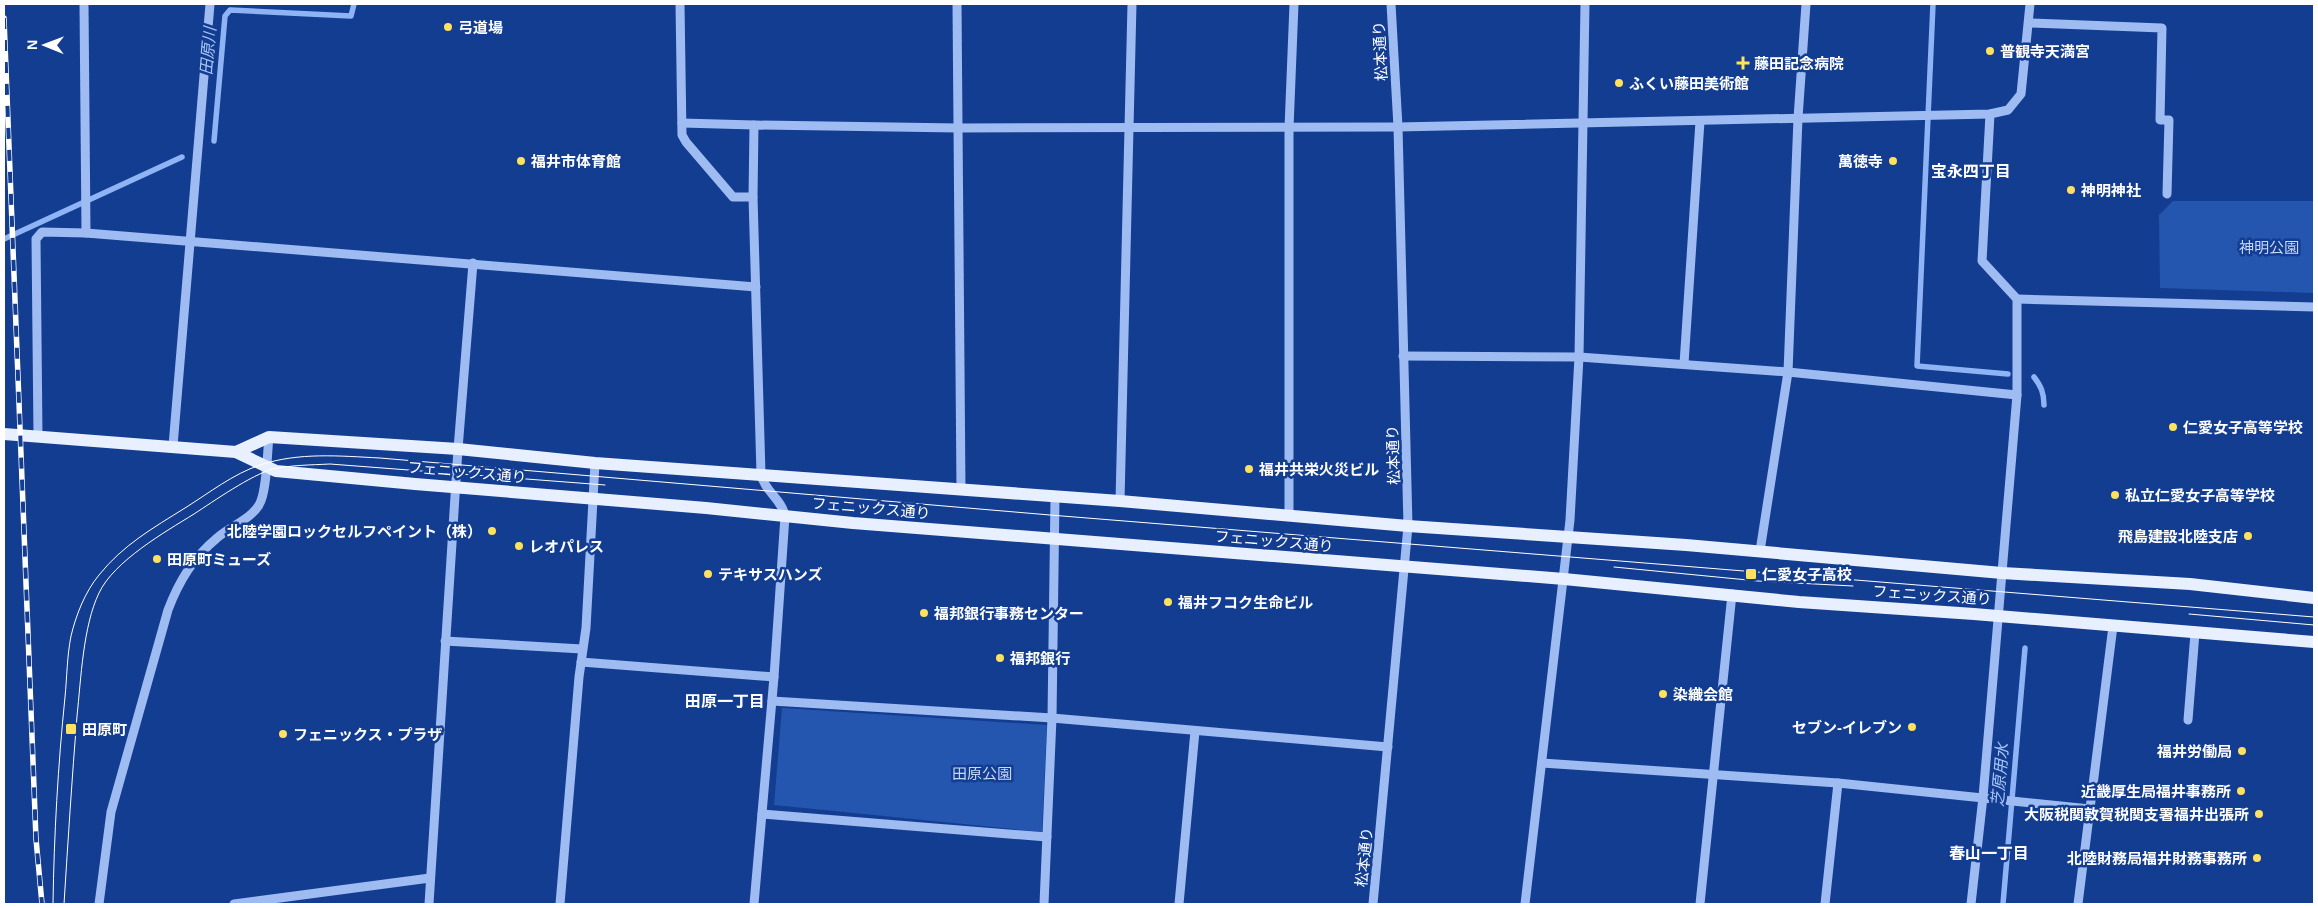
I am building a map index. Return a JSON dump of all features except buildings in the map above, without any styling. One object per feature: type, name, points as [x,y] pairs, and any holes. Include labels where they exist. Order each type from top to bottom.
[{"type":"main road","name":"フェニックス通り","points":[[4,434],[236,452],[276,471],[1055,539],[1564,579],[1799,602],[1999,616],[2314,642]]},
{"type":"main road","name":"フェニックス通り","points":[[236,452],[269,437],[458,449],[595,463],[1120,501],[1408,526],[1760,551],[2002,573],[2190,584],[2314,598]]},
{"type":"street","points":[[84,4],[86,232]]},
{"type":"street","points":[[173,446],[210,4]]},
{"type":"street","points":[[680,4],[683,139],[733,196],[753,197]]},
{"type":"street","points":[[957,4],[962,490]]},
{"type":"street","points":[[1120,501],[1132,4]]},
{"type":"street","points":[[1289,516],[1289,128],[1294,4]]},
{"type":"street","name":"松本通り","points":[[1373,904],[1408,526],[1398,127],[1391,4]]},
{"type":"street","points":[[1525,904],[1569,538],[1579,357],[1585,4]]},
{"type":"street","points":[[1760,551],[1788,372],[1798,118],[1806,4]]},
{"type":"street","points":[[682,123],[958,128],[1289,128],[1990,114],[2008,110],[2021,94],[2030,23],[2030,4]]},
{"type":"street","points":[[2030,23],[2162,28],[2160,120],[2169,120],[2167,194]]},
{"type":"street","points":[[1971,904],[1983,797],[2016,395],[2017,299],[1982,261],[1990,114]]},
{"type":"street","points":[[1684,364],[1700,120]]},
{"type":"street","points":[[754,125],[753,197],[761,474],[762,480],[778,499],[785,516],[774,677],[754,904]]},
{"type":"street","points":[[38,436],[36,239],[42,232],[86,232],[756,287]]},
{"type":"street","points":[[429,904],[458,449],[473,264]]},
{"type":"street","points":[[2017,299],[2314,307]]},
{"type":"street","points":[[1403,356],[1579,357],[1788,372],[2016,395]]},
{"type":"street","points":[[99,904],[111,812],[168,610],[178,584],[195,559],[217,538],[259,506],[265,488],[265,467],[269,437]]},
{"type":"street","points":[[560,904],[582,649],[586,628],[595,463]]},
{"type":"street","points":[[1044,904],[1052,718],[1056,497]]},
{"type":"street","points":[[1700,904],[1715,774],[1732,594]]},
{"type":"street","points":[[2078,904],[2113,626]]},
{"type":"street","points":[[2188,720],[2194,633]]},
{"type":"street","points":[[445,641],[582,649]]},
{"type":"street","points":[[581,662],[774,677]]},
{"type":"street","points":[[772,700],[1052,718],[1388,747]]},
{"type":"street","points":[[1179,904],[1195,731]]},
{"type":"street","points":[[1542,763],[1838,783],[2090,809]]},
{"type":"street","points":[[1825,904],[1838,783]]},
{"type":"street","points":[[762,814],[1047,837]]},
{"type":"street","points":[[234,904],[430,878]]},
{"type":"green space","name":"神明公園","points":[[2173,201],[2314,201],[2314,293],[2160,288],[2159,215]]},
{"type":"green space","name":"田原公園","points":[[782,708],[1047,725],[1042,832],[774,805]]},
{"type":"waterway","name":"田原川","points":[[214,141],[225,16],[230,10],[351,16],[354,4]]},
{"type":"waterway","points":[[1933,4],[1917,366],[2008,374]]},
{"type":"waterway","name":"田原川","points":[[4,239],[182,157]]},
{"type":"waterway","name":"芝原用水","points":[[2034,377],[2042,390],[2044,405]]},
{"type":"waterway","name":"芝原用水","points":[[2003,904],[2025,648]]},
{"type":"tram line","points":[[53,904],[60,749],[69,651],[73,628],[85,596],[108,564],[150,530],[240,473],[260,465],[290,458],[320,456],[380,458],[1050,515],[2314,617]]},
{"type":"tram line","points":[[64,904],[77,716],[89,621],[99,593],[106,581],[141,548],[244,482],[273,469],[301,465],[330,464],[605,485]]},
{"type":"tram line","points":[[1614,567],[1758,581],[1853,586]]},
{"type":"tram line","points":[[2189,614],[2314,625]]},
{"type":"railway","points":[[4,18],[36,839],[42,904]]},
{"type":"place","name":"弓道場","points":[[448,27]]},
{"type":"place","name":"普観寺天満宮","points":[[1990,51]]},
{"type":"place","name":"藤田記念病院","points":[[1743,63]]},
{"type":"place","name":"ふくい藤田美術館","points":[[1619,83]]},
{"type":"place","name":"福井市体育館","points":[[521,161]]},
{"type":"place","name":"萬徳寺","points":[[1893,161]]},
{"type":"place","name":"神明神社","points":[[2071,190]]},
{"type":"place","name":"仁愛女子高等学校","points":[[2173,427]]},
{"type":"place","name":"福井共栄火災ビル","points":[[1249,469]]},
{"type":"place","name":"私立仁愛女子高等学校","points":[[2115,495]]},
{"type":"place","name":"北陸学園ロックセルフペイント（株）","points":[[492,531]]},
{"type":"place","name":"飛島建設北陸支店","points":[[2248,536]]},
{"type":"place","name":"レオパレス","points":[[519,546]]},
{"type":"place","name":"田原町ミューズ","points":[[157,559]]},
{"type":"place","name":"テキサスハンズ","points":[[708,574]]},
{"type":"place","name":"仁愛女子高校","points":[[1751,574]]},
{"type":"place","name":"福井フコク生命ビル","points":[[1168,602]]},
{"type":"place","name":"福邦銀行事務センター","points":[[924,613]]},
{"type":"place","name":"福邦銀行","points":[[1000,658]]},
{"type":"place","name":"染織会館","points":[[1663,694]]},
{"type":"place","name":"セブン-イレブン","points":[[1912,727]]},
{"type":"place","name":"田原町","points":[[71,729]]},
{"type":"place","name":"フェニックス・プラザ","points":[[283,734]]},
{"type":"place","name":"福井労働局","points":[[2242,751]]},
{"type":"place","name":"近畿厚生局福井事務所","points":[[2241,791]]},
{"type":"place","name":"大阪税関敦賀税関支署福井出張所","points":[[2259,814]]},
{"type":"place","name":"北陸財務局福井財務事務所","points":[[2257,858]]},
{"type":"district","name":"宝永四丁目","points":[[1971,171]]},
{"type":"district","name":"田原一丁目","points":[[725,701]]},
{"type":"district","name":"春山一丁目","points":[[1989,853]]}]
